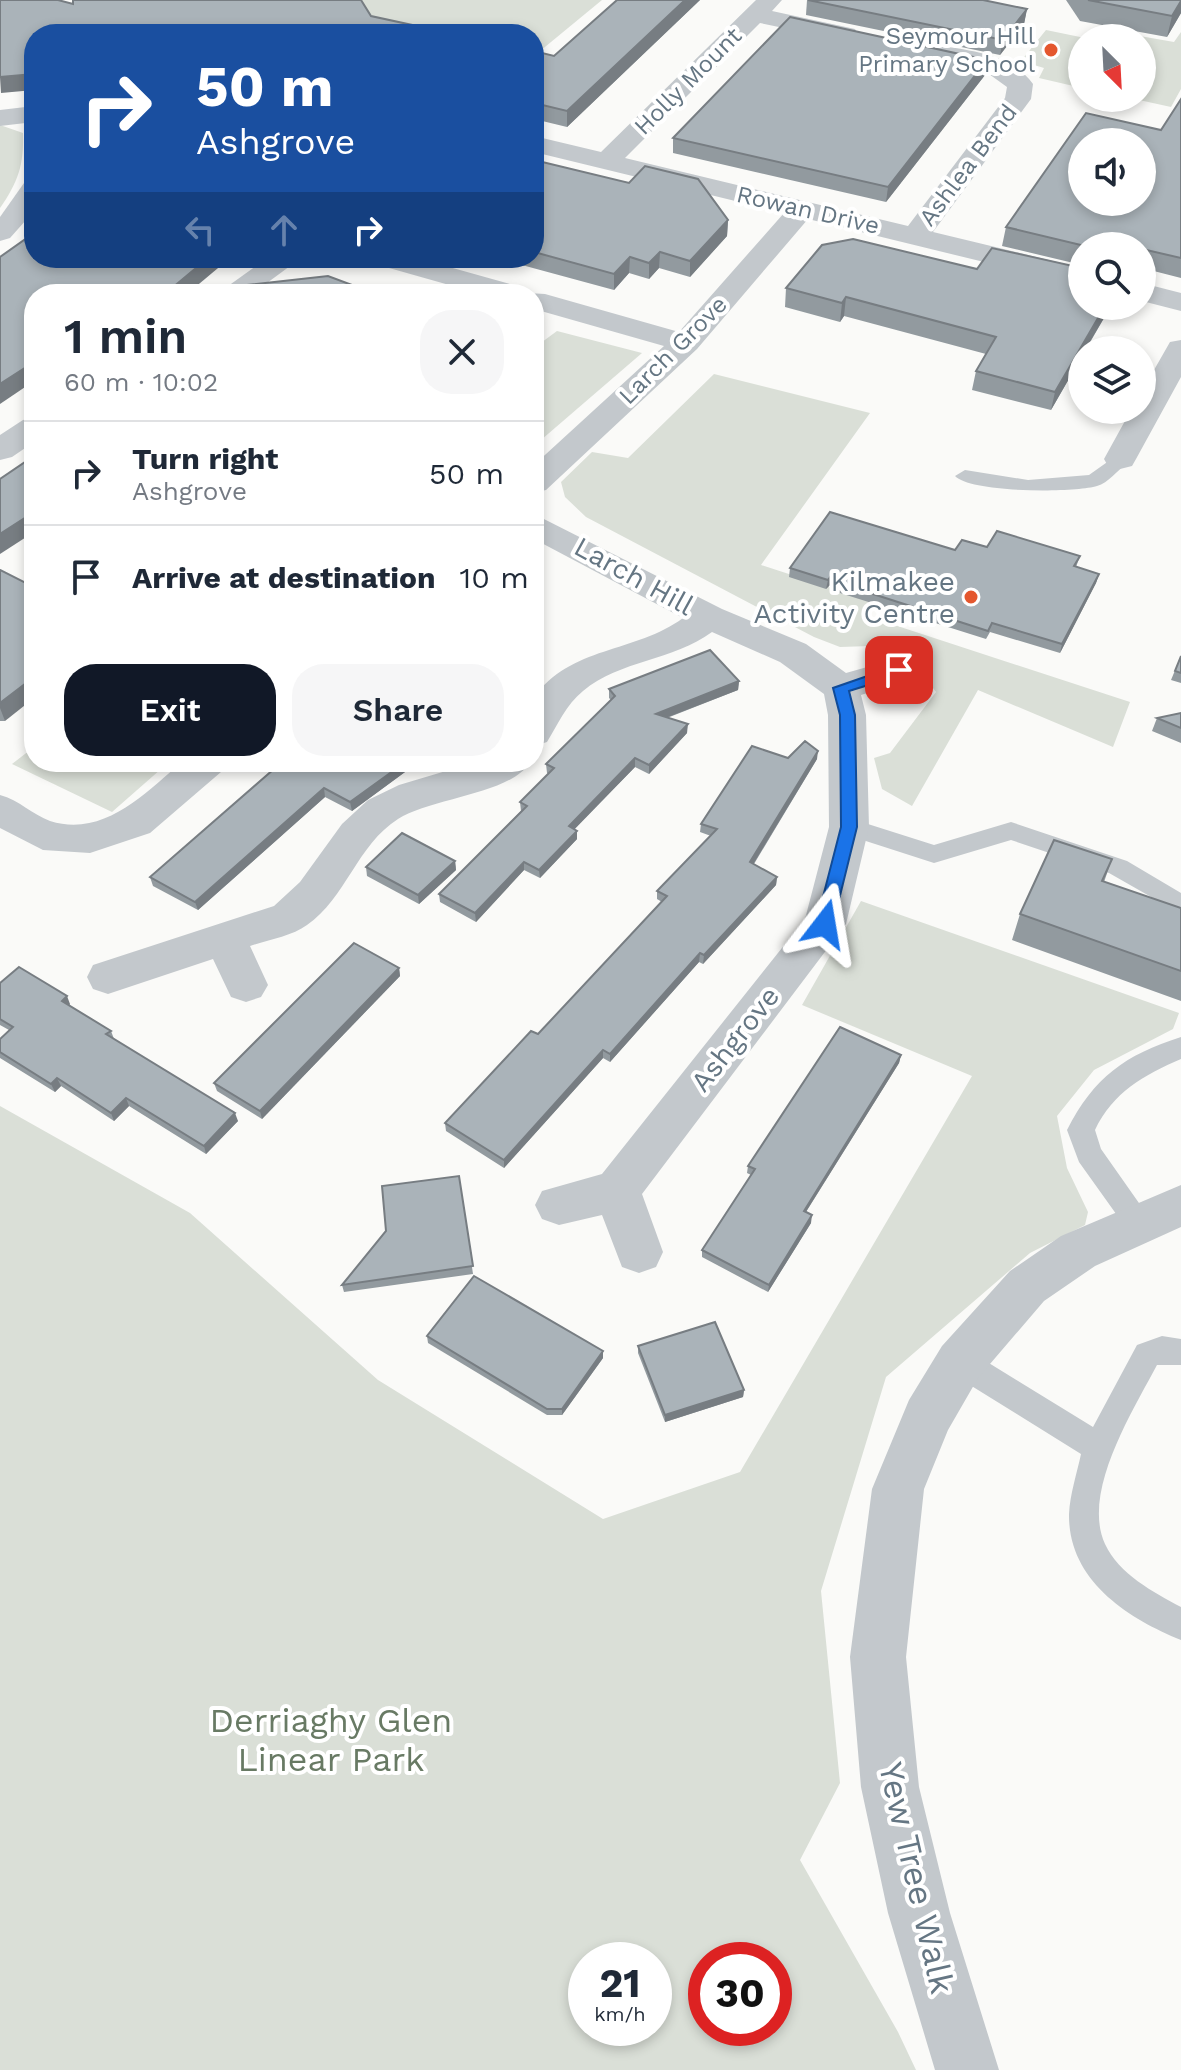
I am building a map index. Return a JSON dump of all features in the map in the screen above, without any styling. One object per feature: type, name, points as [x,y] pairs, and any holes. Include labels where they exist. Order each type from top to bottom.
[{"type":"street","points":[[762,8],[869,39]]},
{"type":"street","name":"Holly Mount","points":[[607,161],[762,8]]},
{"type":"street","name":"Ashlea Bend","points":[[899,45],[990,63],[1020,84],[1018,99],[916,235]]},
{"type":"street","points":[[0,118],[24,115]]},
{"type":"street","name":"Rowan Drive","points":[[544,146],[1068,273]]},
{"type":"street","points":[[0,232],[24,205]]},
{"type":"street","name":"Larch Grove","points":[[544,474],[686,343],[802,209]]},
{"type":"street","points":[[247,284],[272,268]]},
{"type":"street","points":[[421,268],[478,284]]},
{"type":"street","points":[[1156,296],[1181,302]]},
{"type":"street","points":[[544,303],[686,343]]},
{"type":"street","points":[[1120,459],[1181,349]]},
{"type":"street","points":[[0,450],[24,434]]},
{"type":"street","name":"Larch Hill","points":[[544,530],[709,617],[678,639],[589,667],[544,708]]},
{"type":"street","points":[[709,617],[793,653],[841,688],[899,670]]},
{"type":"street","name":"Ashgrove","points":[[617,1191],[825,924],[849,827],[847,715],[841,688]]},
{"type":"street","points":[[0,809],[43,835],[90,838],[136,823],[195,772]]},
{"type":"street","points":[[108,977],[300,910],[348,846],[381,810],[410,797],[494,772]]},
{"type":"street","points":[[225,938],[246,985]]},
{"type":"street","points":[[559,1205],[617,1191],[639,1252]]},
{"type":"street","name":"Yew Tree Walk","points":[[967,2070],[919,1913],[890,1787],[878,1657],[898,1489],[927,1417],[960,1362],[1027,1286],[1078,1251],[1160,1214]]},
{"type":"lane","points":[[965,476],[1028,486],[1094,481],[1120,459]]},
{"type":"lane","points":[[849,827],[934,854],[1011,831],[1118,867],[1181,905]]},
{"type":"lane","points":[[1160,1214],[1089,1154],[1081,1130],[1092,1103],[1114,1082],[1138,1066],[1181,1047]]},
{"type":"lane","points":[[1181,1352],[1162,1349],[1147,1355],[1098,1447],[1084,1516],[1094,1560],[1133,1600],[1181,1624]]},
{"type":"lane","points":[[960,1362],[1098,1447]]},
{"type":"green space","points":[[355,0],[602,0],[544,48],[544,24],[385,24],[350,7]]},
{"type":"green space","points":[[1046,30],[1068,35],[1068,85],[1039,78],[1044,68],[1021,61]]},
{"type":"green space","points":[[1181,32],[1181,89],[1171,107],[1156,104],[1156,39],[1174,42]]},
{"type":"green space","points":[[0,125],[23,133],[23,144],[19,173],[0,208]]},
{"type":"green space","points":[[557,331],[642,353],[544,437],[544,341]]},
{"type":"green space","points":[[714,374],[870,413],[761,565],[878,603],[867,616],[1130,702],[1113,747],[978,690],[912,806],[882,789],[874,758],[890,753],[936,692],[901,645],[840,647],[814,637],[586,517],[565,497],[561,482],[592,452],[628,458]]},
{"type":"green space","points":[[24,755],[24,770],[12,764]]},
{"type":"green space","points":[[29,772],[158,772],[112,812]]},
{"type":"green space","name":"Derriaghy Glen Linear Park","points":[[861,901],[1179,1013],[1173,1029],[1094,1070],[1057,1116],[1067,1168],[1088,1212],[1085,1225],[1030,1253],[886,1377],[821,1591],[840,1783],[800,1860],[898,2032],[916,2070],[0,2070],[0,1106],[190,1213],[378,1380],[603,1519],[740,1472],[972,1076],[802,1005]]},
{"type":"building","points":[[0,0],[58,0],[73,4],[73,0],[361,0],[371,16],[408,24],[24,24],[24,75],[0,77]]},
{"type":"building","points":[[617,0],[685,0],[567,111],[544,105],[544,54],[554,56]]},
{"type":"building","points":[[808,0],[983,0],[1027,9],[1003,40]]},
{"type":"building","points":[[1088,0],[1181,0],[1181,1],[1172,16]]},
{"type":"building","points":[[790,17],[987,60],[888,187],[673,138]]},
{"type":"building","points":[[1181,99],[1181,258],[1156,252],[1156,232],[1068,232],[1068,242],[1006,227],[1068,139],[1068,216],[1156,216],[1156,129],[1161,130]]},
{"type":"building","points":[[1086,113],[1152,128],[1075,128]]},
{"type":"building","points":[[544,162],[629,183],[645,166],[698,179],[728,220],[690,261],[660,252],[649,263],[630,257],[614,274],[544,255]]},
{"type":"building","points":[[853,239],[977,269],[992,248],[1068,265],[1068,320],[1097,320],[1088,336],[1068,336],[1068,370],[1055,392],[976,371],[996,337],[846,297],[842,303],[786,288],[822,245]]},
{"type":"building","points":[[24,240],[24,268],[196,268],[177,284],[24,284],[24,368],[0,384],[0,257]]},
{"type":"building","points":[[328,276],[349,284],[256,284]]},
{"type":"building","points":[[24,463],[24,518],[0,534],[0,479]]},
{"type":"building","name":"Kilmakee Activity Centre","points":[[830,512],[955,550],[962,540],[987,547],[997,531],[1080,556],[1074,566],[1099,574],[1062,644],[992,623],[988,631],[842,584],[831,576],[828,580],[790,568]]},
{"type":"building","points":[[0,570],[24,582],[24,685],[0,703]]},
{"type":"building","points":[[710,650],[739,681],[656,714],[688,724],[649,765],[635,758],[569,826],[577,831],[539,870],[524,862],[475,913],[439,894],[527,806],[520,802],[554,768],[546,764],[615,696],[609,689]]},
{"type":"building","points":[[1181,656],[1181,673],[1175,671]]},
{"type":"building","points":[[1181,713],[1181,728],[1157,718]]},
{"type":"building","points":[[805,741],[818,751],[750,862],[777,877],[704,955],[700,953],[610,1054],[603,1050],[504,1160],[445,1123],[531,1031],[538,1034],[667,896],[657,891],[717,829],[701,824],[752,746],[788,758]]},
{"type":"building","points":[[271,772],[392,772],[350,802],[324,788],[195,902],[150,877]]},
{"type":"building","points":[[402,833],[455,861],[418,895],[366,867]]},
{"type":"building","points":[[1054,840],[1112,859],[1102,881],[1181,908],[1181,971],[1020,914]]},
{"type":"building","points":[[354,943],[399,968],[260,1111],[214,1083]]},
{"type":"building","points":[[19,967],[67,996],[62,1001],[111,1031],[106,1034],[235,1113],[204,1146],[126,1098],[111,1113],[57,1078],[51,1084],[0,1052],[0,1039],[13,1027],[0,1019],[0,983]]},
{"type":"building","points":[[840,1027],[901,1055],[804,1211],[812,1215],[769,1285],[702,1250],[755,1169],[748,1166]]},
{"type":"building","points":[[459,1176],[473,1266],[342,1285],[386,1231],[382,1186]]},
{"type":"building","points":[[474,1276],[603,1351],[562,1409],[547,1409],[427,1336]]},
{"type":"building","points":[[715,1322],[744,1390],[665,1415],[638,1346]]},
{"type":"place","name":"Seymour Hill Primary School","points":[[1051,50]]},
{"type":"place","name":"Kilmakee Activity Centre","points":[[971,597]]},
{"type":"route","points":[[825,924],[849,827],[847,715],[841,688],[899,670]]}]
